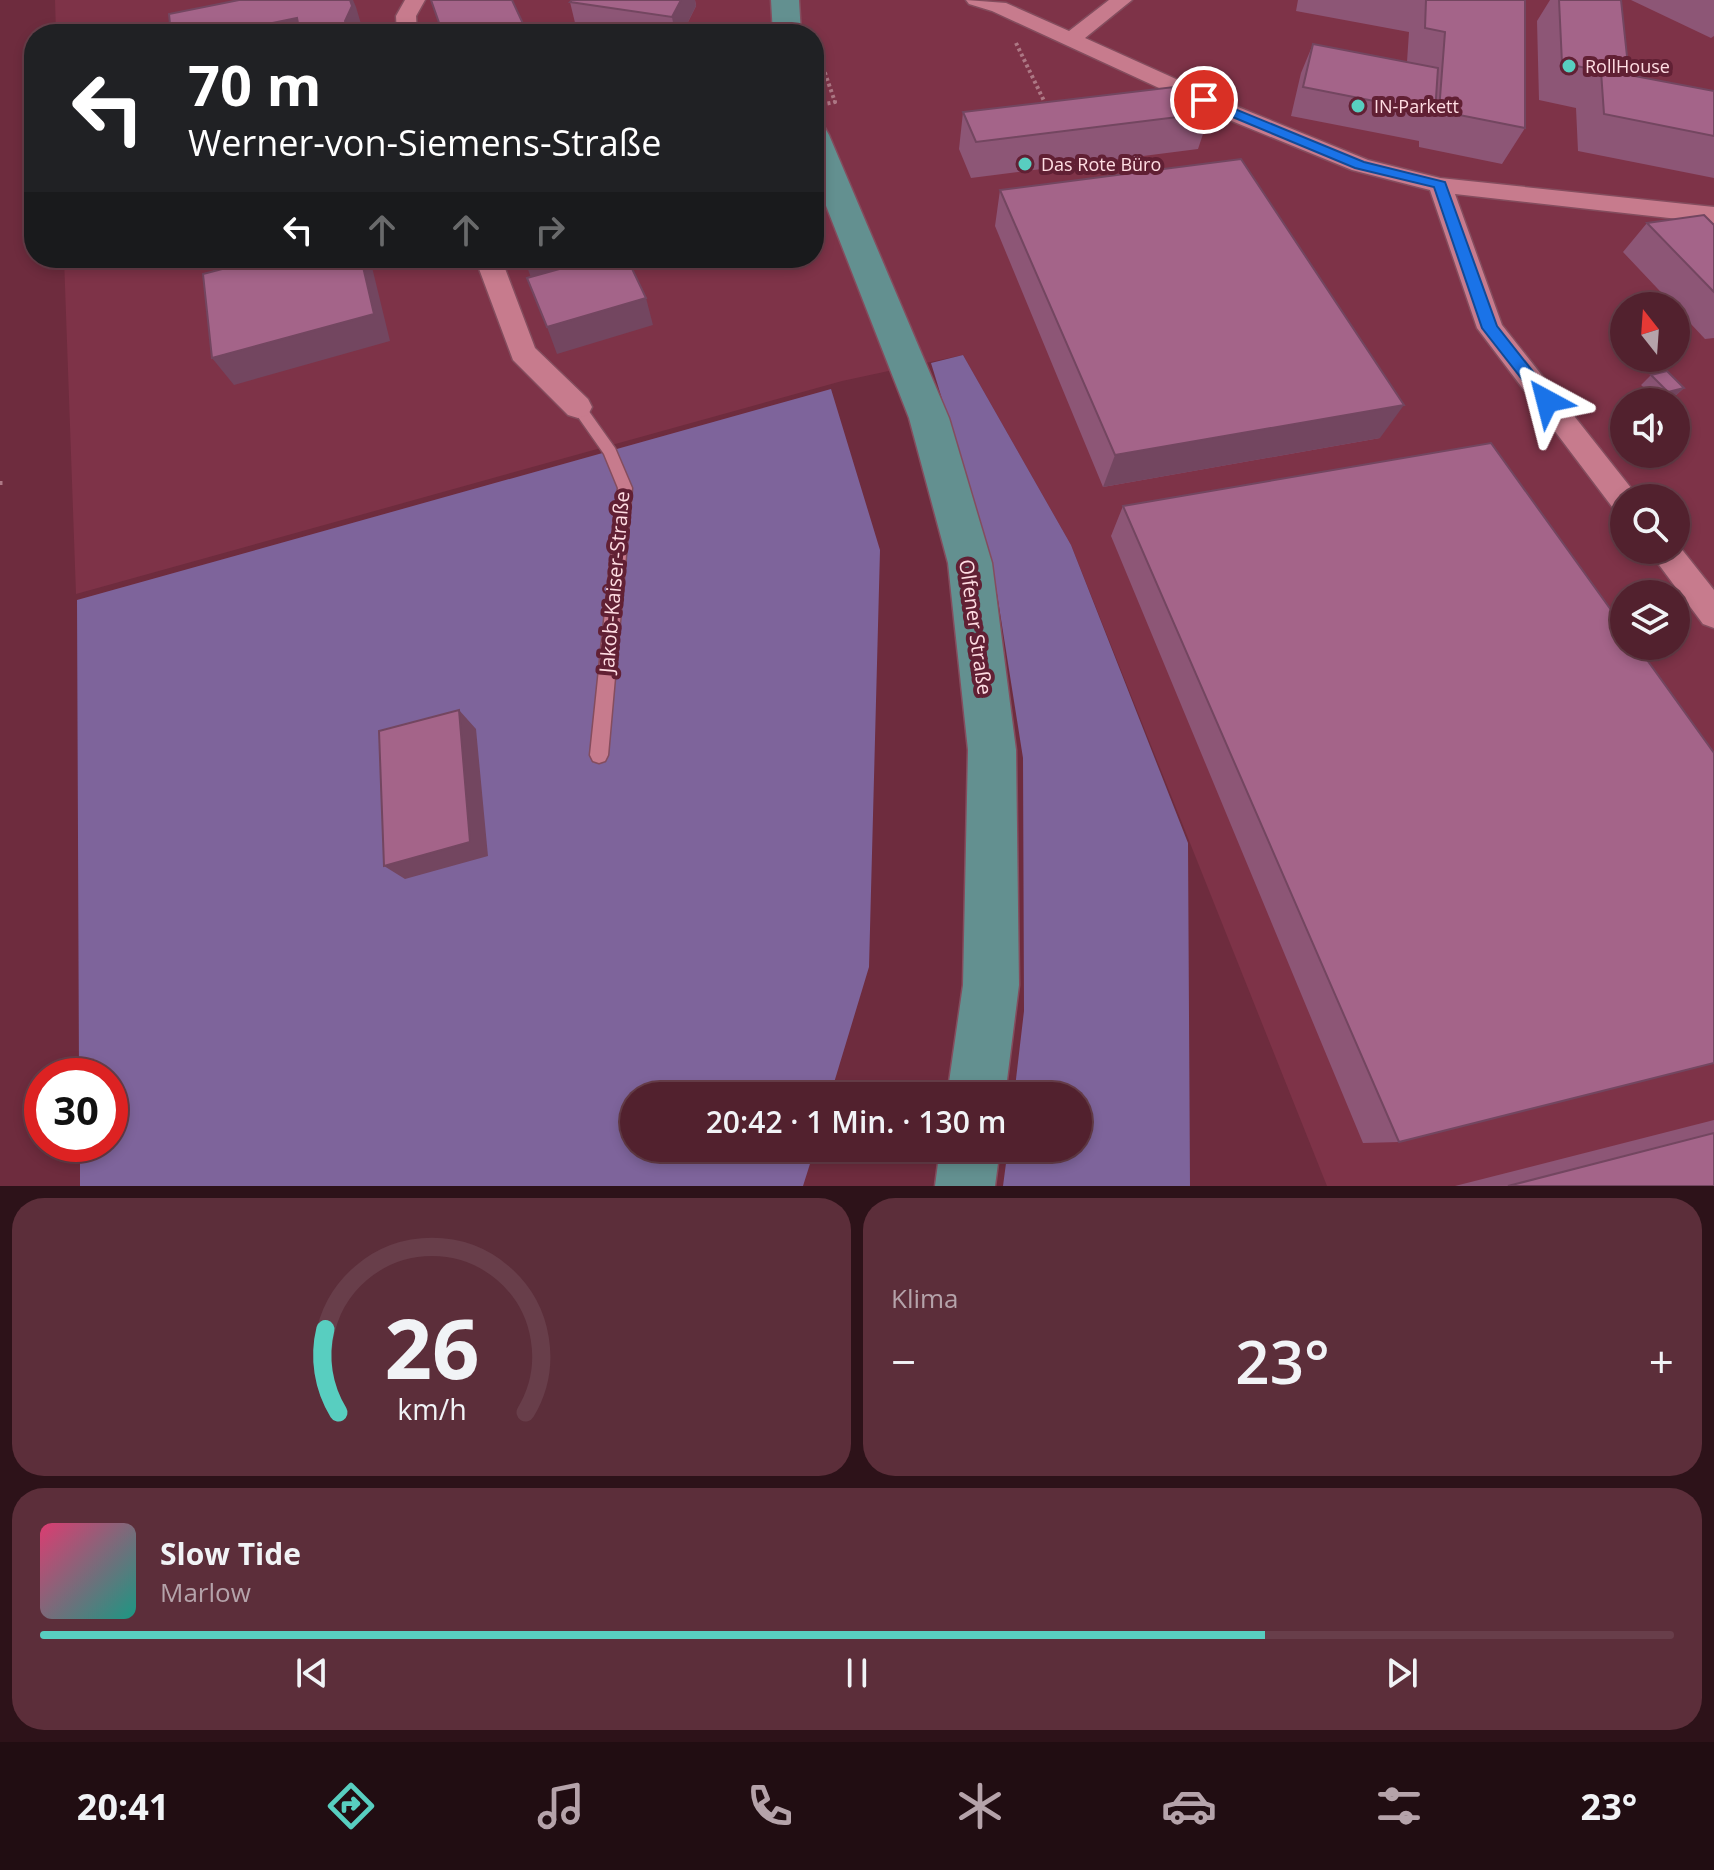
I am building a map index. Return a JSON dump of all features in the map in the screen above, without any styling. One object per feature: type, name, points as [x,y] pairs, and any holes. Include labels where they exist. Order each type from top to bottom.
[{"type":"main road","points":[[785,0],[786,24]]},
{"type":"main road","name":"Olfener Straße","points":[[824,160],[929,418],[970,563],[992,750],[991,985],[978,1082]]},
{"type":"main road","points":[[965,1186],[968,1162]]},
{"type":"street","points":[[403,24],[405,14],[415,0]]},
{"type":"street","points":[[976,0],[999,7],[1299,142],[1360,165],[1440,185],[1714,215]]},
{"type":"street","points":[[1071,39],[1122,0]]},
{"type":"street","points":[[1440,185],[1490,328],[1612,484]]},
{"type":"street","name":"Jakob-Kaiser-Straße","points":[[492,268],[523,353],[578,407]]},
{"type":"street","points":[[1675,564],[1714,614]]},
{"type":"lane","name":"Jakob-Kaiser-Straße","points":[[578,407],[610,452],[625,488],[599,755]]},
{"type":"path","points":[[999,7],[1052,118]]},
{"type":"path","points":[[824,71],[835,102],[824,104]]},
{"type":"path","points":[[0,481],[0,489]]},
{"type":"shaded area","points":[[55,0],[1714,0],[1714,1186],[1327,1186],[1071,545],[963,355],[842,381],[76,594],[64,268],[824,268],[824,24],[56,24]]},
{"type":"shaded area","points":[[963,355],[1071,545],[1188,843],[1190,1186],[1003,1186],[1006,1162],[1092,1162],[1092,1082],[1016,1082],[1024,1011],[1023,758],[992,562],[931,363]]},
{"type":"shaded area","points":[[831,389],[880,550],[869,967],[834,1082],[620,1082],[620,1162],[811,1162],[803,1186],[80,1186],[80,1162],[128,1162],[128,1058],[79,1058],[77,600]]},
{"type":"building","points":[[239,0],[350,0],[352,6],[346,24],[298,24],[297,18],[267,24],[170,24],[169,14]]},
{"type":"building","points":[[431,0],[512,0],[523,24],[439,24]]},
{"type":"building","points":[[681,0],[672,17],[570,2]]},
{"type":"building","points":[[1426,0],[1525,0],[1525,128],[1439,111],[1445,32],[1425,28]]},
{"type":"building","points":[[1559,0],[1621,0],[1629,75],[1714,91],[1714,136],[1604,114],[1601,71],[1562,63]]},
{"type":"building","points":[[1313,44],[1438,68],[1435,113],[1303,87]]},
{"type":"building","points":[[1191,85],[1210,113],[976,142],[963,112]]},
{"type":"building","points":[[1241,159],[1404,405],[1115,455],[1000,190]]},
{"type":"building","points":[[1704,215],[1714,225],[1714,292],[1647,223]]},
{"type":"building","points":[[226,268],[363,268],[374,314],[212,358],[203,274]]},
{"type":"building","points":[[563,268],[632,268],[646,298],[547,327],[527,278]]},
{"type":"building","points":[[1668,372],[1684,388],[1664,388],[1651,375]]},
{"type":"building","points":[[1491,443],[1610,609],[1610,660],[1647,660],[1714,753],[1714,1063],[1399,1142],[1123,506]]},
{"type":"building","points":[[459,710],[470,842],[384,866],[379,731]]},
{"type":"building","points":[[1714,1133],[1714,1186],[1508,1186]]},
{"type":"place","name":"RollHouse","points":[[1569,66]]},
{"type":"place","name":"IN-Parkett","points":[[1358,106]]},
{"type":"place","name":"Das Rote Büro","points":[[1025,164]]},
{"type":"route","points":[[1204,100],[1360,165],[1440,185],[1490,328],[1547,401]]}]
